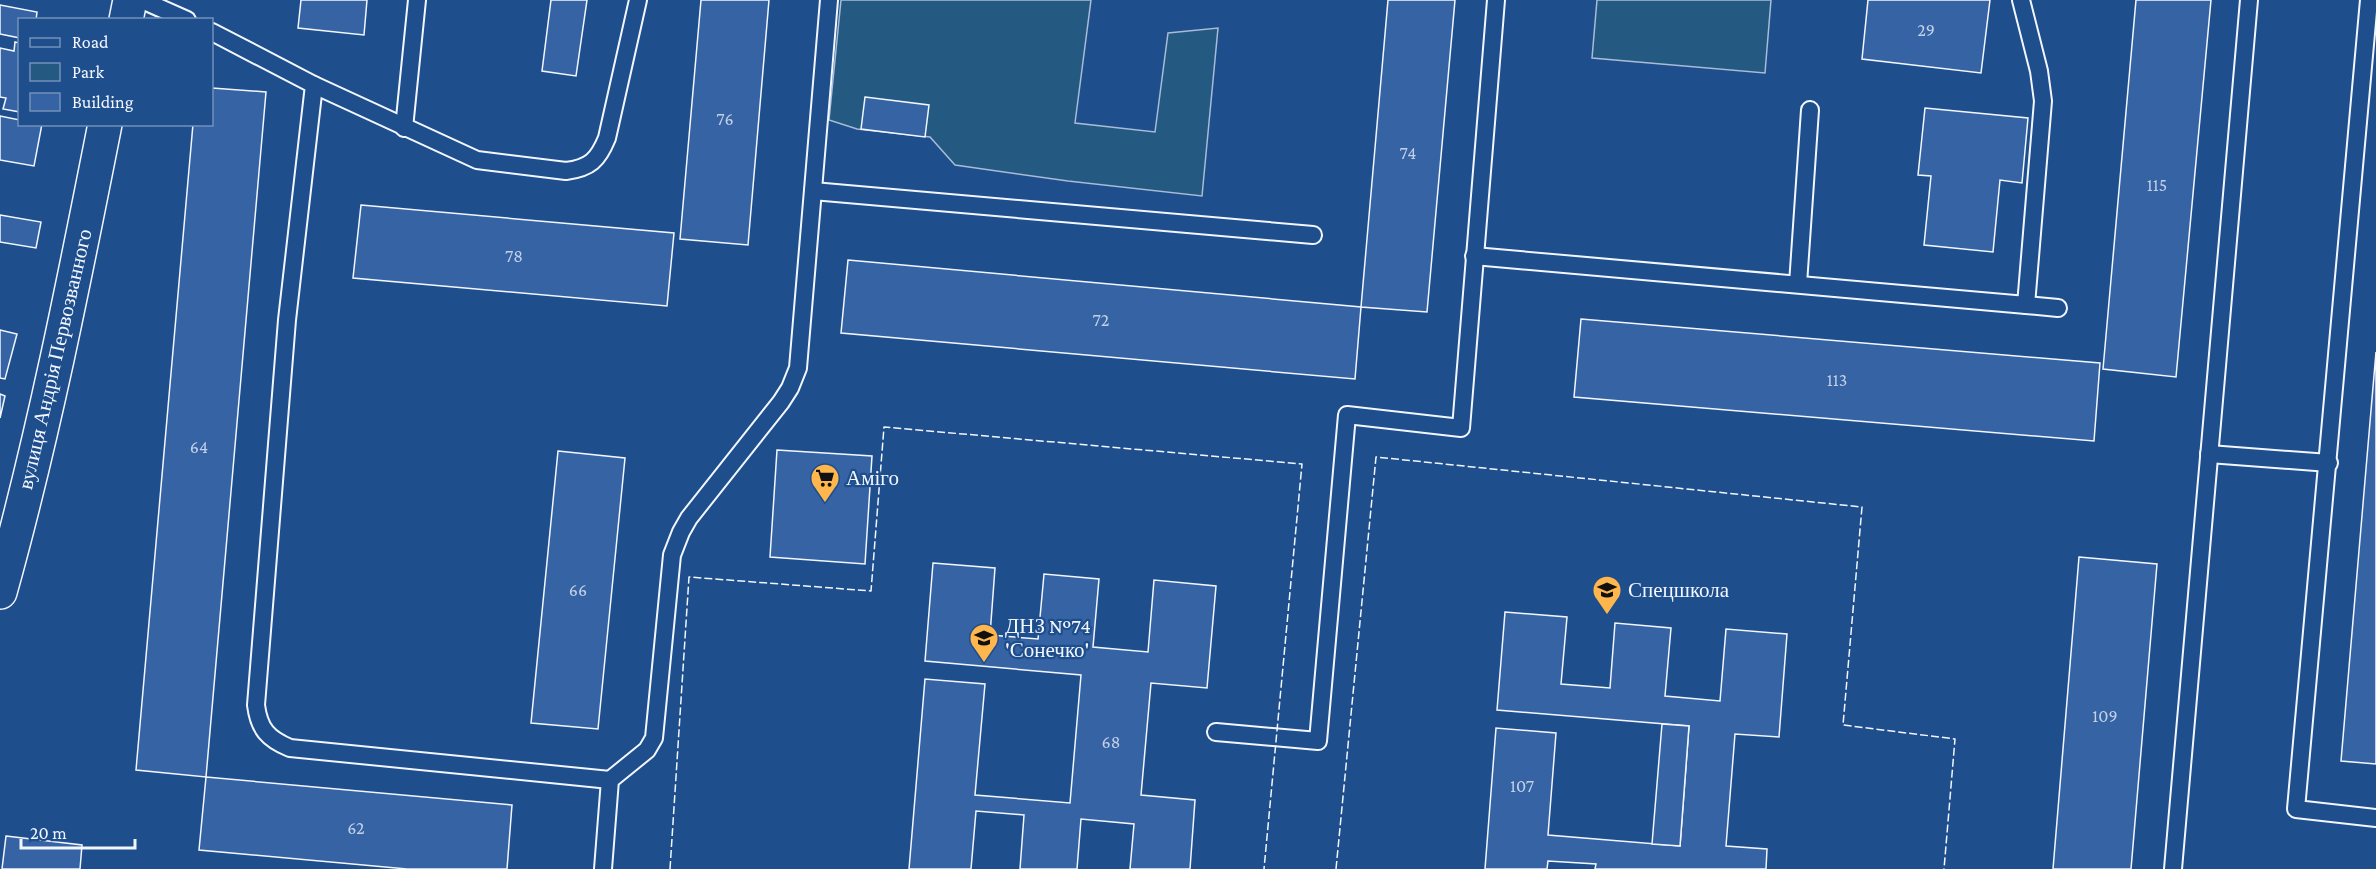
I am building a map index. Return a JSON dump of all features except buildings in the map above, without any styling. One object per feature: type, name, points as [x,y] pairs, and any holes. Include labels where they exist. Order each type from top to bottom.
[{"type":"street","points":[[126,18],[129,0]]},
{"type":"street","name":"вулиця Андрія Первозванного","points":[[0,592],[75,275],[105,126]]},
{"type":"lane","points":[[142,0],[182,18]]},
{"type":"lane","points":[[404,128],[417,0]]},
{"type":"lane","points":[[213,33],[314,85],[477,160],[491,164],[566,171],[580,170],[593,162],[601,152],[607,138],[638,0]]},
{"type":"lane","points":[[314,85],[286,332],[256,705],[258,721],[265,734],[290,748],[610,780],[647,750],[654,738],[672,555],[681,532],[689,518],[781,402],[798,368],[829,0]]},
{"type":"lane","points":[[1216,732],[1318,741],[1347,416],[1461,428],[1496,0]]},
{"type":"lane","points":[[2021,0],[2039,71],[2043,101],[2026,305]]},
{"type":"lane","points":[[2173,869],[2249,0]]},
{"type":"lane","points":[[2369,0],[2296,810],[2376,818]]},
{"type":"lane","points":[[1798,284],[1810,110]]},
{"type":"lane","points":[[813,191],[1313,235]]},
{"type":"lane","points":[[1474,256],[2058,308]]},
{"type":"lane","points":[[2209,454],[2329,463]]},
{"type":"lane","points":[[603,869],[610,780]]},
{"type":"green space","points":[[841,0],[1091,0],[1075,123],[1155,132],[1168,33],[1218,28],[1202,196],[1068,181],[955,165],[930,137],[857,129],[829,120]]},
{"type":"green space","points":[[1597,0],[1771,0],[1765,73],[1592,58]]},
{"type":"fence","points":[[670,869],[689,577],[871,591],[884,427],[1302,464],[1264,869]]},
{"type":"fence","points":[[1336,869],[1376,457],[1862,507],[1843,725],[1955,739],[1944,869]]},
{"type":"place","name":"Аміго","points":[[825,504]]},
{"type":"place","name":"Спецшкола","points":[[1607,616]]},
{"type":"place","name":"ДНЗ №74 'Сонечко'","points":[[984,664]]}]
